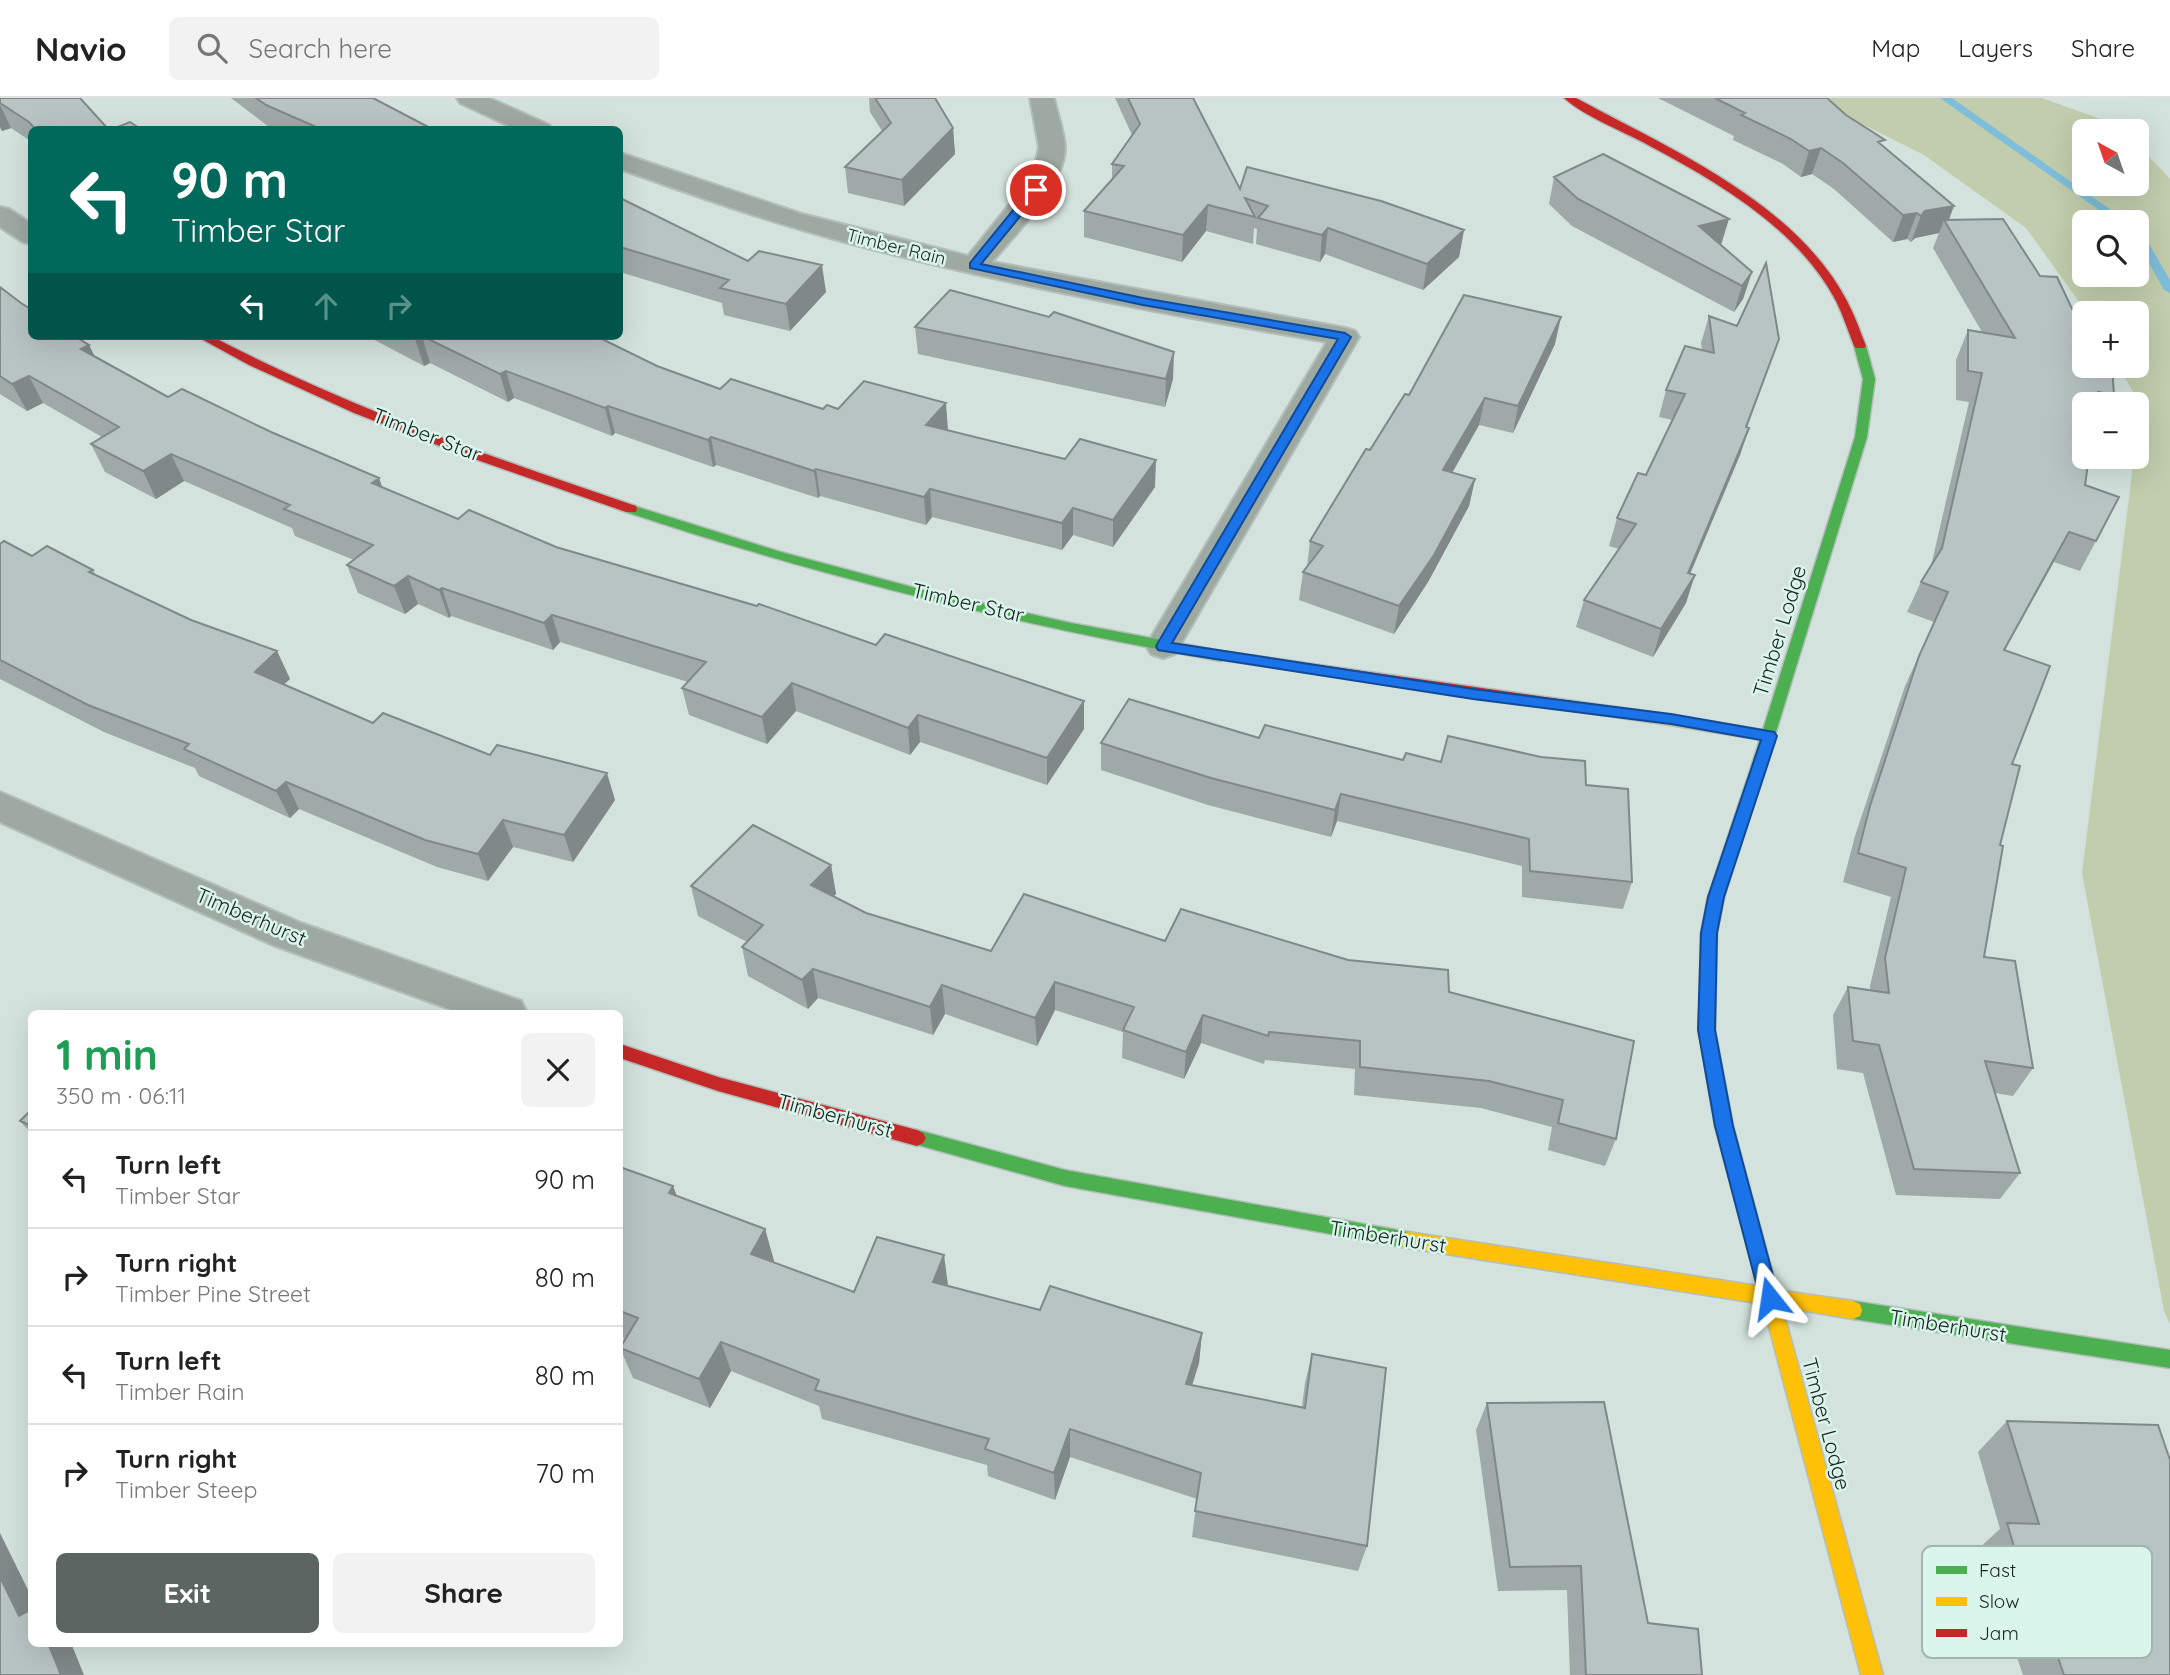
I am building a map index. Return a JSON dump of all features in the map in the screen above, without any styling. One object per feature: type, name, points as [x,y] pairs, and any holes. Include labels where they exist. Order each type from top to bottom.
[{"type":"street","points":[[468,98],[531,126]]},
{"type":"street","points":[[974,266],[1026,204],[1046,175],[1052,147],[1042,98]]},
{"type":"street","name":"Timber Lodge","points":[[1569,98],[1689,165],[1766,215],[1811,255],[1853,324],[1868,379],[1861,437],[1769,736],[1716,897],[1709,933],[1707,1030],[1724,1126],[1872,1675]]},
{"type":"street","name":"Timber Rain","points":[[623,162],[754,207],[851,236],[974,266],[1143,302],[1345,337],[1163,646]]},
{"type":"street","points":[[0,215],[28,233]]},
{"type":"street","name":"Timber Star","points":[[210,340],[343,403],[549,482],[800,562],[943,599],[1163,646],[1473,694],[1671,719],[1769,736]]},
{"type":"street","name":"Timberhurst","points":[[0,806],[287,934],[499,1010]]},
{"type":"street","name":"Timberhurst","points":[[623,1052],[718,1084],[1065,1178],[1347,1231],[2170,1359]]},
{"type":"green space","points":[[1810,98],[2042,98],[2100,119],[2072,119],[2072,196],[2149,196],[2149,157],[2170,179],[2170,1324],[2164,1311],[2082,873],[2132,469],[2149,469],[2149,392],[2133,392],[2125,378],[2149,378],[2149,301],[2078,301],[2026,228],[1924,155]]},
{"type":"building","points":[[0,98],[80,98],[105,126],[32,126],[0,103]]},
{"type":"building","points":[[256,98],[373,98],[426,126],[314,126]]},
{"type":"building","points":[[875,98],[935,98],[953,128],[902,180],[845,167],[891,123]]},
{"type":"building","points":[[1128,98],[1193,98],[1240,189],[1247,167],[1381,201],[1464,230],[1427,264],[1328,228],[1322,235],[1258,218],[1268,206],[1245,198],[1255,217],[1208,205],[1183,235],[1084,211],[1124,166],[1112,164],[1140,124]]},
{"type":"building","points":[[1715,98],[1827,98],[1846,115],[1885,140],[1878,142],[1954,206],[1925,211],[1921,216],[1917,213],[1903,215],[1843,163],[1821,148],[1809,151]]},
{"type":"building","points":[[130,122],[136,126],[120,126]]},
{"type":"building","points":[[1603,154],[1729,219],[1699,226],[1752,272],[1742,286],[1578,199],[1554,177]]},
{"type":"building","points":[[623,199],[748,261],[759,251],[822,265],[786,304],[720,288],[729,280],[623,248]]},
{"type":"building","points":[[2003,219],[2040,276],[2057,277],[2072,309],[2072,378],[2113,378],[2114,392],[2072,392],[2072,469],[2087,469],[2085,485],[2119,497],[2096,541],[2069,532],[2004,650],[2050,666],[2012,764],[2020,766],[2000,845],[2003,846],[1984,957],[2015,961],[2033,1068],[1985,1061],[2020,1173],[1914,1169],[1879,1045],[1853,1041],[1848,987],[1889,993],[1885,958],[1906,868],[1858,853],[1870,806],[1919,656],[1948,592],[1921,582],[1942,548],[1982,373],[1968,371],[1968,330],[2015,338],[1944,220]]},
{"type":"building","points":[[1766,263],[1779,339],[1746,427],[1749,428],[1688,573],[1695,575],[1661,629],[1584,600],[1636,524],[1617,518],[1638,473],[1646,475],[1685,394],[1666,390],[1685,346],[1714,353],[1709,316],[1737,326]]},
{"type":"building","points":[[0,287],[28,307],[28,340],[81,340],[89,345],[81,349],[168,397],[182,389],[271,432],[379,478],[372,483],[458,519],[469,510],[556,547],[757,606],[759,604],[876,645],[885,634],[1084,701],[1047,758],[918,715],[908,728],[792,683],[762,717],[682,688],[706,662],[552,615],[544,623],[442,588],[439,590],[408,576],[394,586],[347,565],[373,545],[284,509],[290,505],[171,454],[143,471],[91,444],[119,427],[29,376],[12,384],[0,376]]},
{"type":"building","points":[[950,290],[1049,317],[1054,312],[1174,352],[1166,379],[915,327]]},
{"type":"building","points":[[1464,295],[1561,317],[1518,406],[1485,398],[1443,470],[1475,479],[1434,555],[1399,606],[1303,572],[1323,546],[1310,541],[1366,449],[1370,450],[1405,394],[1409,395]]},
{"type":"building","points":[[430,340],[604,340],[657,366],[720,389],[731,379],[823,409],[827,405],[838,409],[864,381],[946,403],[926,425],[1065,459],[1080,439],[1156,460],[1113,520],[1073,508],[1062,523],[930,489],[924,497],[816,469],[814,471],[711,437],[708,440],[608,406],[605,408],[506,371],[500,374]]},
{"type":"building","points":[[4,541],[32,556],[47,546],[93,570],[89,572],[191,620],[277,651],[255,672],[373,723],[383,713],[490,755],[497,745],[607,773],[564,835],[503,820],[478,854],[425,840],[286,782],[276,791],[184,749],[189,744],[88,705],[0,660],[0,544]]},
{"type":"building","points":[[1129,699],[1259,738],[1265,725],[1403,760],[1406,753],[1441,762],[1448,736],[1541,757],[1585,761],[1586,785],[1628,789],[1632,882],[1530,871],[1529,839],[1341,794],[1335,810],[1211,778],[1101,743]]},
{"type":"building","points":[[753,825],[831,865],[811,885],[866,913],[991,951],[1024,894],[1165,941],[1181,909],[1348,960],[1448,970],[1449,992],[1634,1041],[1616,1139],[1558,1123],[1563,1100],[1489,1081],[1360,1067],[1360,1041],[1269,1032],[1268,1036],[1203,1015],[1186,1052],[1123,1030],[1134,1007],[1055,982],[1035,1018],[942,985],[930,1007],[813,969],[802,980],[742,947],[763,925],[691,886]]},
{"type":"building","points":[[28,1113],[28,1124],[20,1121]]},
{"type":"building","points":[[623,1168],[673,1186],[669,1193],[765,1229],[751,1254],[854,1292],[877,1237],[944,1255],[933,1282],[1040,1310],[1050,1286],[1202,1333],[1186,1384],[1305,1408],[1312,1354],[1386,1368],[1367,1546],[1195,1511],[1201,1473],[1070,1429],[1054,1473],[985,1449],[989,1439],[815,1390],[819,1380],[721,1342],[699,1379],[623,1349],[623,1343],[638,1318],[623,1312]]},
{"type":"building","points":[[1604,1402],[1648,1623],[1698,1629],[1702,1675],[1586,1675],[1581,1566],[1510,1567],[1487,1403]]},
{"type":"building","points":[[2007,1421],[2158,1425],[2170,1460],[2170,1675],[2064,1675],[2058,1658],[2152,1658],[2152,1546],[2014,1546],[2007,1523],[2039,1524]]},
{"type":"building","points":[[0,1577],[19,1616],[28,1611],[28,1647],[50,1647],[61,1675],[0,1675]]},
{"type":"waterway","points":[[1945,98],[2106,210]]},
{"type":"waterway","points":[[2149,253],[2170,290]]},
{"type":"traffic: fast","points":[[1756,774],[1861,437],[1869,379],[1860,346]]},
{"type":"traffic: fast","points":[[631,509],[849,576],[1071,628],[1221,656]]},
{"type":"traffic: fast","points":[[917,1138],[1065,1178],[1408,1240]]},
{"type":"traffic: fast","points":[[1853,1310],[2170,1359]]},
{"type":"traffic: slow","points":[[1650,717],[1769,736]]},
{"type":"traffic: slow","points":[[1724,1126],[1872,1675]]},
{"type":"traffic: slow","points":[[1408,1240],[1853,1310]]},
{"type":"traffic: jam","points":[[1569,98],[1699,169],[1780,226],[1814,261],[1841,301],[1860,346]]},
{"type":"traffic: jam","points":[[210,340],[306,387],[413,432],[631,509]]},
{"type":"traffic: jam","points":[[1221,656],[1650,717]]},
{"type":"traffic: jam","points":[[1724,1126],[1707,1030],[1709,933],[1716,897],[1756,774]]},
{"type":"traffic: jam","points":[[623,1052],[718,1084],[917,1138]]},
{"type":"route","points":[[1036,190],[974,266],[1143,302],[1345,337],[1163,646],[1473,694],[1671,719],[1769,736],[1716,897],[1709,933],[1707,1030],[1724,1126],[1770,1298]]}]
